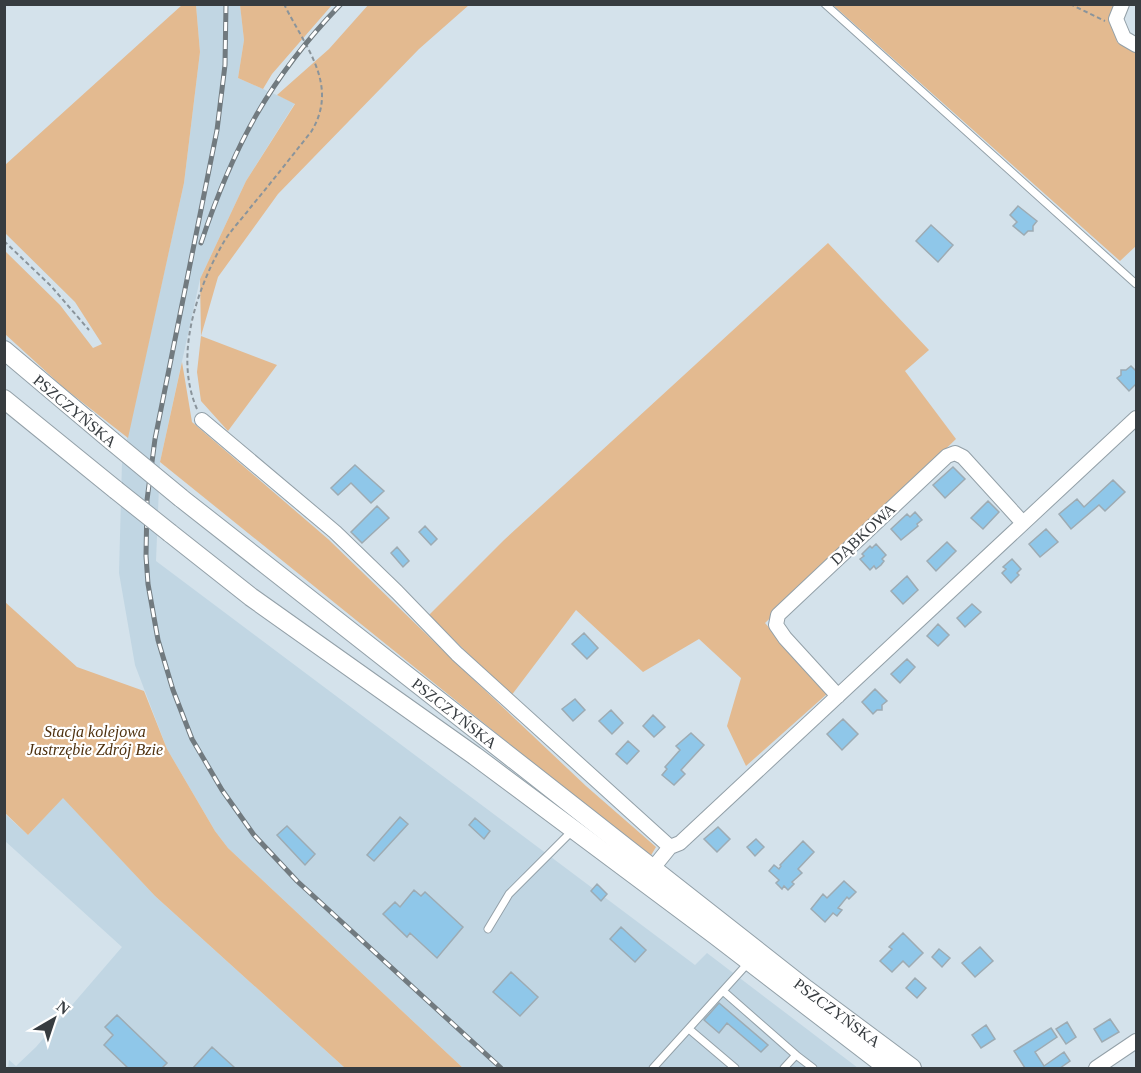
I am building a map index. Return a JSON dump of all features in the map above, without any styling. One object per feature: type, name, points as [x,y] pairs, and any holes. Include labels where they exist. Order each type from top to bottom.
[{"type":"main road","name":"PSZCZYŃSKA","points":[[4,350],[181,498],[806,989],[912,1068]]},
{"type":"main road","name":"PSZCZYŃSKA","points":[[4,399],[251,597],[475,756],[888,1068]]},
{"type":"street","points":[[1122,4],[1116,19],[1124,38],[1137,45]]},
{"type":"street","points":[[653,868],[670,848],[680,843],[1137,418]]},
{"type":"street","points":[[202,420],[334,532],[457,654],[670,848]]},
{"type":"street","name":"DĄBKOWA","points":[[838,696],[785,638],[776,625],[778,615],[947,456],[955,453],[963,457],[1023,523]]},
{"type":"street","points":[[1096,1068],[1137,1041]]},
{"type":"lane","points":[[825,4],[1137,284]]},
{"type":"lane","points":[[488,929],[509,894],[586,816]]},
{"type":"lane","points":[[653,1068],[749,962]]},
{"type":"lane","points":[[723,991],[813,1068]]},
{"type":"lane","points":[[689,1029],[735,1068]]},
{"type":"lane","points":[[784,1068],[796,1055]]},
{"type":"path","points":[[202,420],[191,396],[189,349],[194,313],[209,272],[223,243],[311,132],[319,119],[323,103],[322,86],[317,67],[285,4]]},
{"type":"path","points":[[1070,4],[1120,28]]},
{"type":"path","points":[[4,241],[51,286],[89,330]]},
{"type":"shaded area","points":[[196,5],[240,5],[244,40],[238,78],[295,103],[246,181],[200,279],[160,462],[156,561],[695,965],[707,953],[858,1068],[463,1068],[228,848],[215,831],[167,749],[135,665],[119,573],[122,462],[184,183],[200,52]]},
{"type":"shaded area","points":[[63,797],[155,896],[345,1068],[8,1068],[9,1060],[16,1066],[36,1047],[122,947],[5,841],[4,813],[28,835]]},
{"type":"green space","points":[[240,4],[332,5],[272,74],[263,89],[238,78],[244,40]]},
{"type":"green space","points":[[369,4],[469,5],[419,49],[278,194],[218,277],[201,336],[200,279],[246,181],[295,104],[277,95],[329,49]]},
{"type":"green space","points":[[182,5],[196,5],[200,52],[184,183],[128,438],[64,388],[5,334],[5,251],[60,305],[93,348],[102,344],[75,302],[5,233],[5,165]]},
{"type":"green space","points":[[833,5],[1114,5],[1111,13],[1117,42],[1136,51],[1136,246],[1120,261]]},
{"type":"green space","points":[[828,243],[929,350],[905,371],[956,439],[765,623],[828,693],[746,766],[727,726],[741,678],[699,639],[643,672],[576,610],[511,696],[429,615],[504,540]]},
{"type":"green space","points":[[201,336],[277,365],[228,431],[201,401],[197,372]]},
{"type":"green space","points":[[182,362],[192,422],[328,539],[586,786],[656,847],[650,857],[160,462]]},
{"type":"green space","name":"Stacja kolejowa Jastrzębie Zdrój Bzie","points":[[5,602],[77,667],[144,691],[167,749],[215,831],[228,848],[463,1068],[345,1068],[155,896],[63,798],[28,835],[5,813]]},
{"type":"building","points":[[1018,206],[1037,221],[1033,226],[1033,231],[1028,231],[1024,235],[1013,226],[1017,222],[1010,215]]},
{"type":"building","points":[[931,225],[953,245],[938,262],[916,241]]},
{"type":"building","points":[[1131,366],[1137,372],[1137,383],[1129,391],[1117,378],[1121,375],[1121,370],[1126,370]]},
{"type":"building","points":[[355,465],[384,491],[371,503],[351,483],[338,495],[331,488]]},
{"type":"building","points":[[953,467],[965,479],[945,498],[933,485]]},
{"type":"building","points":[[1113,480],[1125,492],[1105,511],[1099,505],[1071,529],[1059,514],[1077,499],[1084,507]]},
{"type":"building","points":[[988,501],[999,512],[983,529],[971,518]]},
{"type":"building","points":[[377,506],[389,518],[362,543],[351,532]]},
{"type":"building","points":[[915,512],[922,520],[901,540],[891,529],[907,514],[910,517]]},
{"type":"building","points":[[425,526],[437,539],[431,545],[419,532]]},
{"type":"building","points":[[1046,529],[1058,542],[1040,557],[1029,544]]},
{"type":"building","points":[[947,542],[956,551],[936,571],[927,561]]},
{"type":"building","points":[[876,544],[886,555],[881,565],[876,569],[874,566],[870,570],[860,559],[870,546],[872,548]]},
{"type":"building","points":[[397,547],[409,561],[403,567],[391,553]]},
{"type":"building","points":[[1012,559],[1021,569],[1017,573],[1019,575],[1011,583],[1002,573],[1006,569],[1003,567]]},
{"type":"building","points":[[907,576],[918,590],[903,604],[891,591]]},
{"type":"building","points":[[972,604],[981,612],[965,627],[957,618]]},
{"type":"building","points":[[938,624],[949,635],[938,646],[927,636]]},
{"type":"building","points":[[584,633],[598,648],[587,659],[572,644]]},
{"type":"building","points":[[907,659],[915,667],[900,683],[891,674]]},
{"type":"building","points":[[875,689],[887,701],[882,705],[882,710],[877,710],[873,714],[862,702]]},
{"type":"building","points":[[575,699],[585,710],[573,721],[562,709]]},
{"type":"building","points":[[611,710],[623,723],[612,734],[599,721]]},
{"type":"building","points":[[653,715],[665,727],[654,737],[643,726]]},
{"type":"building","points":[[843,719],[858,734],[842,750],[827,734]]},
{"type":"building","points":[[691,733],[704,745],[681,770],[685,774],[674,785],[662,775],[667,769],[665,767],[680,750],[676,746]]},
{"type":"building","points":[[628,741],[639,751],[627,764],[616,754]]},
{"type":"building","points":[[400,817],[408,824],[374,861],[367,855]]},
{"type":"building","points":[[475,818],[490,831],[484,839],[469,825]]},
{"type":"building","points":[[287,826],[315,854],[305,865],[277,835]]},
{"type":"building","points":[[718,827],[730,839],[717,852],[704,839]]},
{"type":"building","points":[[756,839],[764,847],[755,856],[747,847]]},
{"type":"building","points":[[803,841],[814,852],[798,869],[802,873],[792,882],[794,884],[788,890],[784,886],[782,889],[776,883],[779,880],[769,871],[774,865],[779,869],[780,865]]},
{"type":"building","points":[[844,881],[856,892],[849,899],[847,897],[838,908],[842,910],[837,916],[833,913],[825,922],[811,909],[823,894],[827,898]]},
{"type":"building","points":[[597,884],[607,894],[601,901],[591,891]]},
{"type":"building","points":[[414,890],[421,896],[425,892],[463,927],[437,958],[410,933],[407,937],[383,914],[395,902],[400,907]]},
{"type":"building","points":[[621,927],[646,950],[635,962],[610,939]]},
{"type":"building","points":[[903,933],[923,953],[909,967],[903,961],[892,972],[880,961],[892,949],[889,947]]},
{"type":"building","points":[[980,947],[993,961],[975,977],[962,963]]},
{"type":"building","points":[[939,949],[950,958],[942,967],[932,957]]},
{"type":"building","points":[[511,972],[538,997],[520,1016],[493,992]]},
{"type":"building","points":[[915,978],[926,988],[917,998],[906,988]]},
{"type":"building","points":[[719,1003],[768,1045],[761,1052],[727,1023],[719,1033],[704,1020]]},
{"type":"building","points":[[117,1015],[167,1063],[162,1068],[128,1068],[104,1045],[113,1035],[105,1027]]},
{"type":"building","points":[[1110,1019],[1119,1032],[1102,1042],[1094,1029]]},
{"type":"building","points":[[1067,1022],[1076,1037],[1066,1044],[1056,1029]]},
{"type":"building","points":[[986,1025],[995,1039],[981,1048],[972,1035]]},
{"type":"building","points":[[1051,1028],[1057,1037],[1035,1052],[1044,1066],[1064,1052],[1070,1061],[1060,1068],[1025,1068],[1014,1051]]},
{"type":"building","points":[[212,1047],[235,1068],[193,1068]]},
{"type":"railway","points":[[226,4],[225,65],[217,130],[155,439],[147,500],[148,584],[158,640],[173,690],[192,739],[222,790],[254,835],[297,881],[501,1068]]},
{"type":"railway","points":[[201,243],[227,175],[256,115],[293,59],[341,4]]}]
